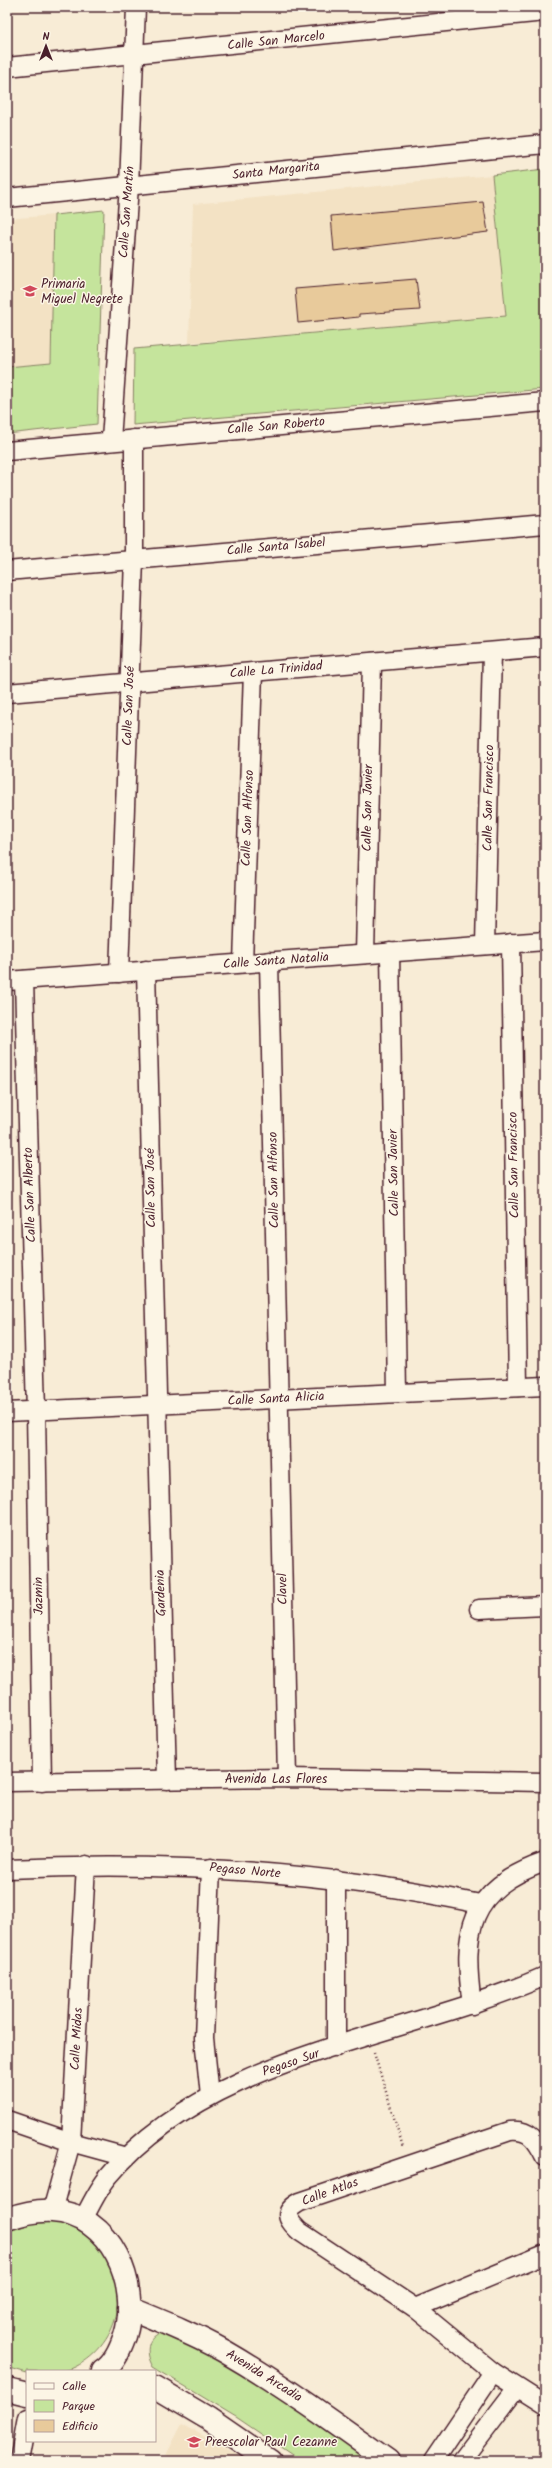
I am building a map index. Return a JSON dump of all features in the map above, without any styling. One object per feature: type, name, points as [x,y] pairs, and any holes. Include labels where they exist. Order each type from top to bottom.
[{"type":"street","name":"Calle San Martín","points":[[111,440],[129,186],[136,7]]},
{"type":"street","name":"Calle San Marcelo","points":[[7,67],[134,56],[545,12]]},
{"type":"street","name":"Santa Margarita","points":[[7,198],[545,144]]},
{"type":"street","name":"Calle San Roberto","points":[[7,451],[111,440],[545,402]]},
{"type":"street","name":"Calle San José","points":[[119,973],[134,559],[134,439]]},
{"type":"street","name":"Calle Santa Isabel","points":[[7,571],[545,524]]},
{"type":"street","name":"Calle La Trinidad","points":[[7,694],[545,647]]},
{"type":"street","name":"Calle San Francisco","points":[[486,945],[492,652]]},
{"type":"street","name":"Calle San Javier","points":[[365,954],[372,662]]},
{"type":"street","name":"Calle San Alfonso","points":[[243,963],[252,672]]},
{"type":"street","name":"Calle Santa Natalia","points":[[16,980],[545,941]]},
{"type":"street","name":"Calle San Francisco","points":[[511,943],[518,1387]]},
{"type":"street","name":"Calle San Javier","points":[[390,952],[397,1393]]},
{"type":"street","name":"Calle San Alfonso","points":[[269,961],[279,1399]]},
{"type":"street","name":"Calle San José","points":[[146,970],[156,1405]]},
{"type":"street","name":"Calle San Alberto","points":[[16,980],[36,1411]]},
{"type":"street","name":"Calle Santa Alicia","points":[[7,1412],[545,1386]]},
{"type":"street","name":"Clavel","points":[[279,1399],[287,1778]]},
{"type":"street","name":"Gardenia","points":[[156,1405],[167,1780]]},
{"type":"street","name":"Jazmin","points":[[36,1411],[42,1782]]},
{"type":"street","points":[[479,1609],[545,1606]]},
{"type":"street","name":"Avenida Las Flores","points":[[7,1782],[287,1778],[545,1782]]},
{"type":"street","points":[[472,2005],[467,1951],[470,1932],[480,1904],[507,1880],[526,1868],[545,1862]]},
{"type":"street","name":"Pegaso Norte","points":[[7,1869],[86,1865],[211,1868],[336,1879],[480,1904]]},
{"type":"street","name":"Calle Midas","points":[[52,2211],[71,2142],[86,1865]]},
{"type":"street","points":[[210,2096],[204,2038],[211,1868]]},
{"type":"street","points":[[336,1879],[336,2047]]},
{"type":"street","name":"Pegaso Sur","points":[[83,2220],[95,2196],[126,2157],[185,2110],[210,2096],[260,2074],[336,2047],[472,2005],[545,1976]]},
{"type":"street","points":[[7,2120],[71,2142],[126,2157]]},
{"type":"street","name":"Calle Atlas","points":[[545,2157],[534,2138],[528,2133],[520,2130],[510,2131],[408,2164],[300,2202],[289,2209],[288,2213],[290,2222],[299,2231],[415,2308],[493,2372],[516,2389],[545,2405]]},
{"type":"street","points":[[7,2219],[25,2212],[52,2211],[70,2214],[83,2220],[101,2233],[112,2248],[124,2271],[129,2290],[129,2308],[127,2328],[121,2349],[107,2370]]},
{"type":"street","points":[[415,2308],[545,2254]]},
{"type":"street","name":"Avenida Arcadia","points":[[129,2308],[184,2330],[223,2350],[298,2396],[388,2461]]},
{"type":"street","points":[[433,2461],[493,2372]]},
{"type":"street","points":[[156,2388],[209,2419],[270,2461]]},
{"type":"street","points":[[7,2389],[26,2394]]},
{"type":"street","points":[[461,2461],[516,2389]]},
{"type":"street","points":[[19,2461],[26,2423]]},
{"type":"path","points":[[369,2037],[408,2164]]},
{"type":"shaded area","points":[[492,175],[506,316],[189,343],[193,204]]},
{"type":"shaded area","name":"Primaria Miguel Negrete","points":[[54,215],[51,363],[7,367],[7,219]]},
{"type":"shaded area","name":"Preescolar Paul Cezanne","points":[[182,2424],[249,2461],[163,2461]]},
{"type":"green space","points":[[545,169],[545,389],[133,425],[134,349],[506,316],[492,175]]},
{"type":"green space","points":[[104,210],[97,424],[7,434],[7,367],[51,363],[54,215]]},
{"type":"green space","points":[[25,2219],[67,2222],[89,2235],[99,2245],[109,2260],[116,2277],[118,2294],[117,2312],[112,2328],[103,2343],[91,2356],[75,2367],[67,2370],[26,2370],[26,2373],[7,2367],[7,2226]]},
{"type":"green space","points":[[167,2331],[246,2372],[370,2461],[301,2461],[236,2417],[153,2367],[150,2361],[148,2349],[149,2344],[151,2339],[155,2336]]},
{"type":"building","points":[[483,202],[488,232],[334,251],[331,216]]},
{"type":"building","points":[[416,279],[420,310],[359,314],[359,317],[298,323],[295,289]]},
{"type":"place","name":"Primaria Miguel Negrete","points":[[30,291]]},
{"type":"place","name":"Preescolar Paul Cezanne","points":[[194,2442]]}]
